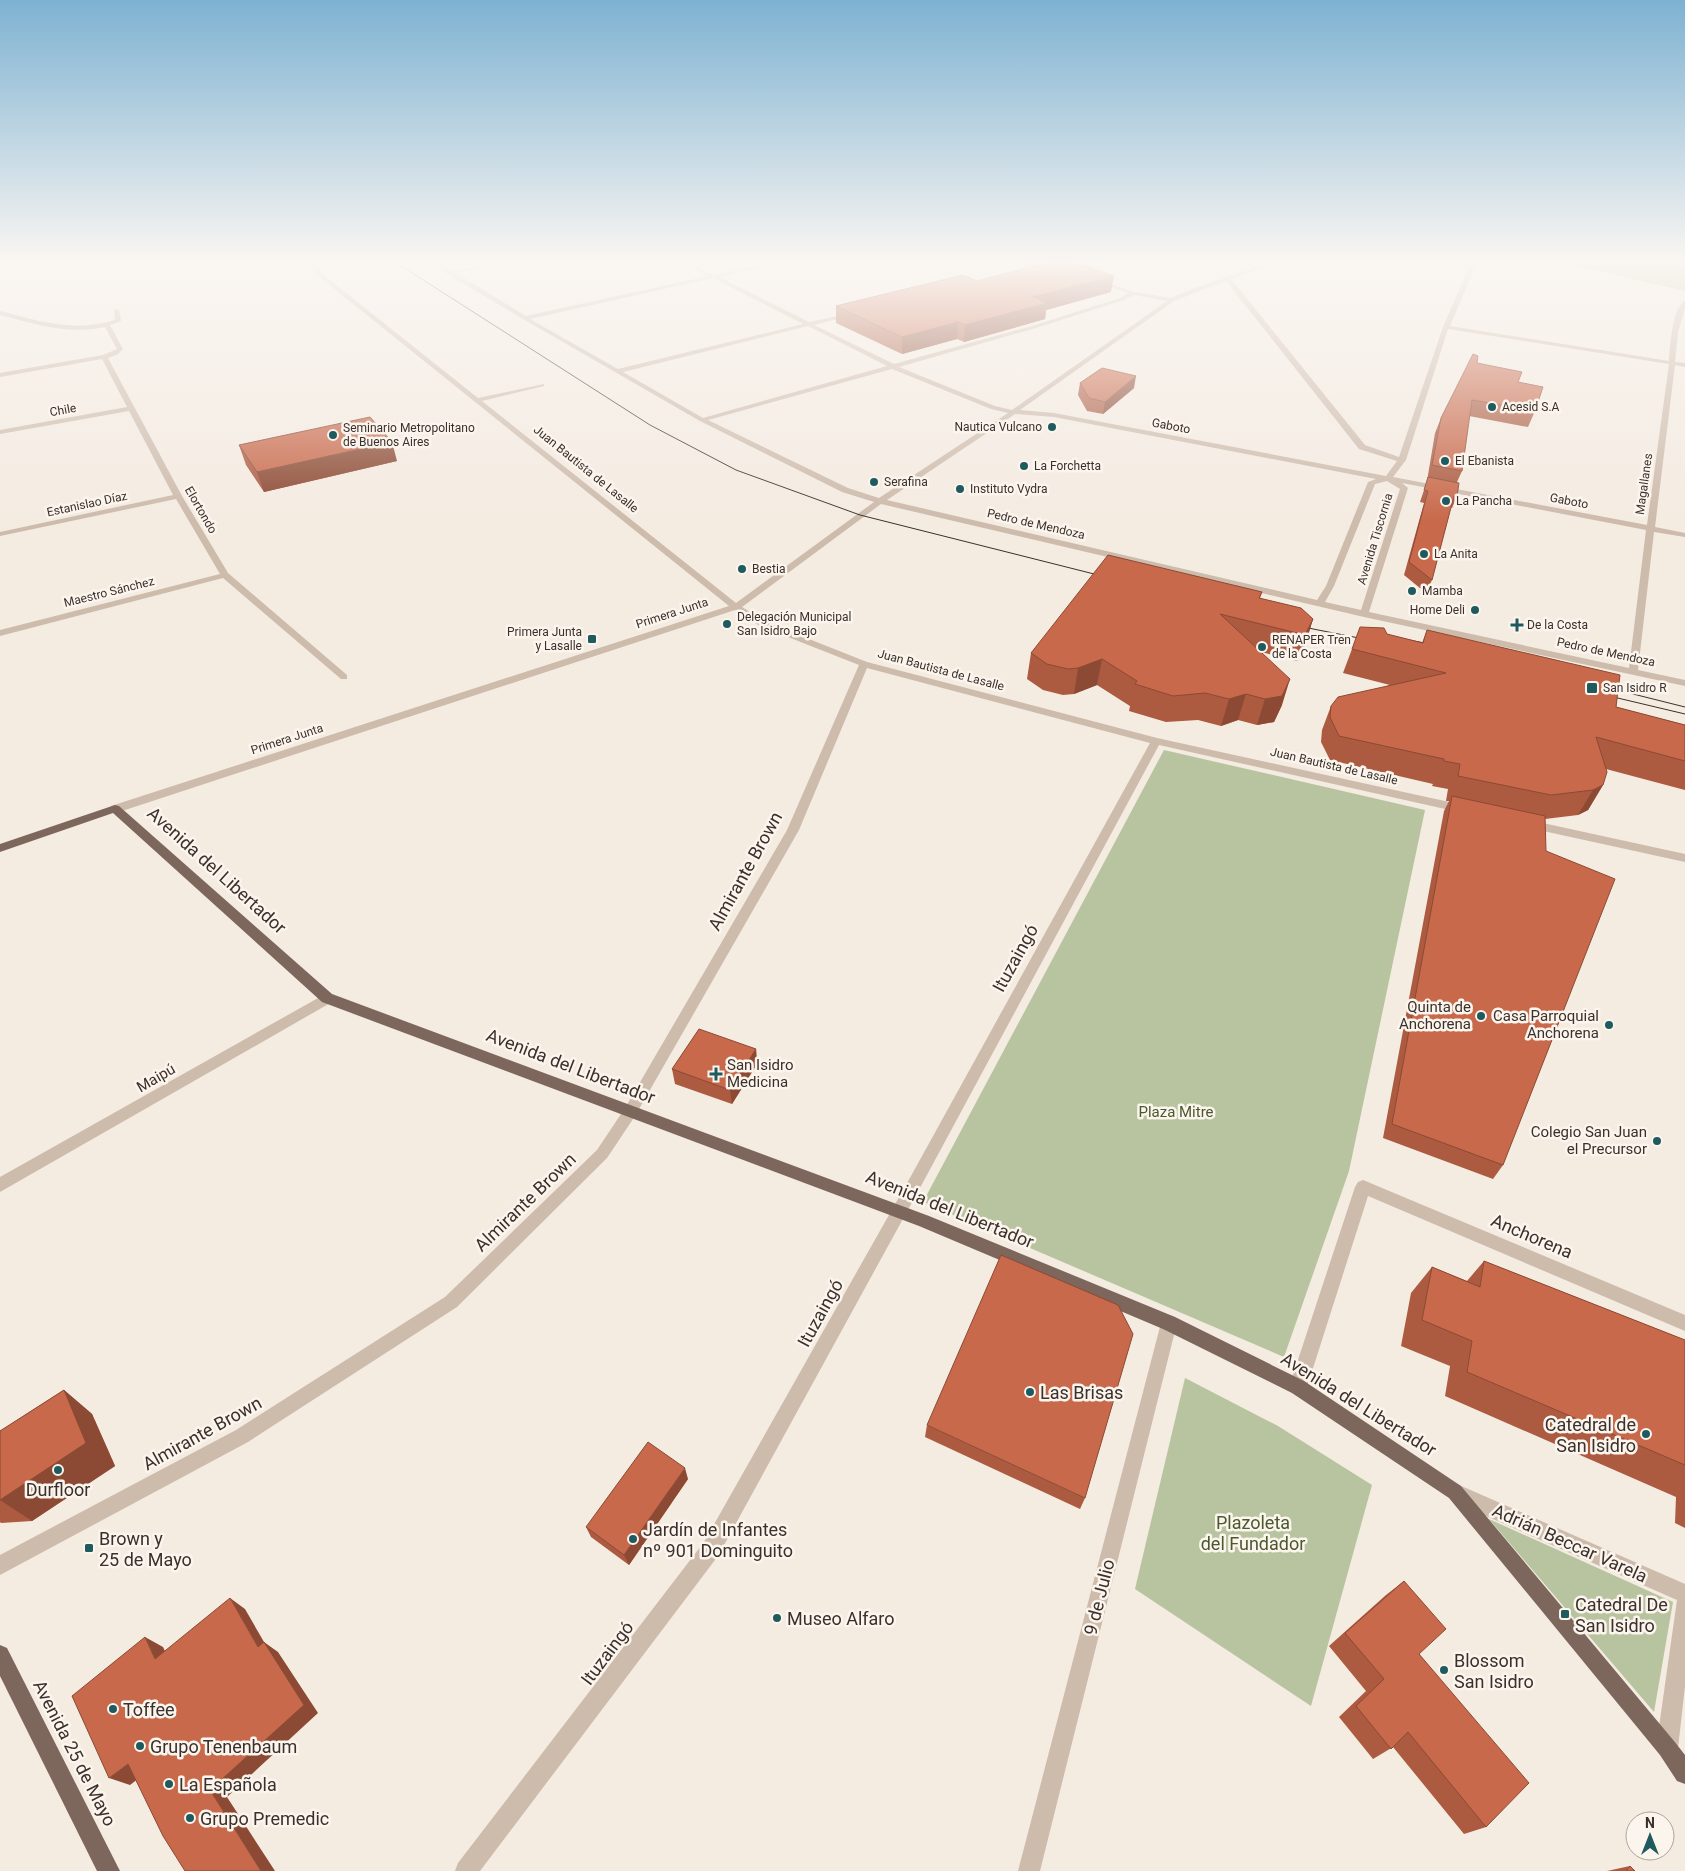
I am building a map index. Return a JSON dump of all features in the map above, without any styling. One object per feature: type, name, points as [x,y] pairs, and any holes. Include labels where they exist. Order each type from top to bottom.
[{"type":"main road","name":"Primera Junta","points":[[0,848],[115,809]]},
{"type":"main road","name":"Avenida del Libertador","points":[[115,809],[327,998],[899,1212],[1169,1323],[1298,1388],[1455,1492],[1667,1748],[1685,1773]]},
{"type":"main road","name":"Avenida 25 de Mayo","points":[[0,1655],[109,1871]]},
{"type":"street","points":[[0,375],[104,358],[116,353],[120,349],[119,347]]},
{"type":"street","name":"Juan Bautista de Lasalle","points":[[411,347],[736,607],[763,624],[864,664],[1156,741],[1475,812]]},
{"type":"street","name":"Pedro de Mendoza","points":[[576,347],[702,420],[845,490],[880,501],[1364,614],[1685,683]]},
{"type":"street","points":[[618,371],[714,347]]},
{"type":"street","name":"Gaboto","points":[[855,347],[894,367],[993,408],[1013,412],[1054,415],[1685,535]]},
{"type":"street","points":[[702,420],[965,347]]},
{"type":"street","name":"Primera Junta","points":[[115,809],[736,607],[880,501],[1013,412],[1105,347]]},
{"type":"street","points":[[1282,347],[1362,447],[1402,460]]},
{"type":"street","name":"Avenida Tiscornia","points":[[1320,603],[1330,586],[1372,482],[1388,478],[1402,460],[1439,347]]},
{"type":"street","points":[[1574,347],[1685,365]]},
{"type":"street","name":"Magallanes","points":[[1633,671],[1649,528],[1675,347]]},
{"type":"street","name":"Elortondo","points":[[104,358],[178,496],[225,575],[344,677]]},
{"type":"street","points":[[478,400],[542,385]]},
{"type":"street","name":"Chile","points":[[0,432],[130,409]]},
{"type":"street","name":"Avenida Tiscornia","points":[[1364,614],[1404,488],[1388,478]]},
{"type":"street","name":"Estanislao Díaz","points":[[0,534],[178,496]]},
{"type":"street","name":"Maestro Sánchez","points":[[0,633],[225,575]]},
{"type":"street","name":"Almirante Brown","points":[[0,1565],[242,1436],[451,1302],[602,1154],[630,1112],[793,830],[864,664]]},
{"type":"street","name":"Ituzaingó","points":[[466,1871],[711,1549],[899,1212],[1156,741]]},
{"type":"street","points":[[1522,822],[1685,858]]},
{"type":"street","name":"Maipú","points":[[0,1185],[327,998]]},
{"type":"street","name":"Anchorena","points":[[1298,1388],[1363,1187],[1685,1323]]},
{"type":"street","name":"9 de Julio","points":[[1029,1871],[1169,1323]]},
{"type":"street","name":"Adrián Beccar Varela","points":[[1455,1492],[1685,1594]]},
{"type":"street","points":[[1667,1748],[1685,1604]]},
{"type":"green space","name":"Plaza Mitre","points":[[1164,750],[1425,810],[1349,1171],[1284,1357],[923,1202]]},
{"type":"green space","name":"Plazoleta del Fundador","points":[[1185,1378],[1278,1426],[1372,1485],[1311,1706],[1135,1589]]},
{"type":"green space","points":[[1489,1519],[1673,1602],[1654,1712]]},
{"type":"building","points":[[1473,354],[1478,356],[1477,363],[1522,372],[1518,382],[1543,387],[1535,411],[1472,400],[1462,471],[1432,465],[1441,418]]},
{"type":"building","points":[[1102,368],[1136,376],[1105,402],[1089,398],[1080,383]]},
{"type":"building","points":[[370,417],[392,442],[257,472],[239,445]]},
{"type":"building","points":[[1428,477],[1459,483],[1457,496],[1454,496],[1432,580],[1409,562],[1428,491],[1424,490]]},
{"type":"building","points":[[1108,555],[1262,592],[1259,598],[1301,608],[1313,619],[1305,635],[1220,614],[1290,679],[1282,696],[1265,699],[1246,694],[1229,699],[1205,693],[1173,696],[1135,684],[1137,681],[1102,659],[1078,668],[1068,669],[1047,664],[1031,653]]},
{"type":"building","points":[[1360,627],[1384,628],[1387,634],[1423,643],[1427,630],[1620,675],[1616,707],[1685,725],[1685,761],[1596,737],[1607,772],[1603,785],[1593,790],[1551,795],[1458,776],[1460,764],[1339,736],[1330,717],[1331,706],[1338,697],[1446,673],[1352,649]]},
{"type":"building","name":"Quinta de Anchorena","points":[[1452,796],[1545,816],[1546,851],[1615,879],[1503,1165],[1392,1124]]},
{"type":"building","points":[[699,1029],[756,1049],[730,1090],[672,1069]]},
{"type":"building","name":"Las Brisas","points":[[1001,1255],[1118,1305],[1133,1334],[1085,1498],[927,1425]]},
{"type":"building","points":[[1484,1261],[1685,1340],[1685,1465],[1467,1372],[1472,1341],[1422,1320],[1432,1267],[1480,1287]]},
{"type":"building","points":[[64,1390],[86,1443],[0,1500],[0,1431]]},
{"type":"building","points":[[648,1442],[685,1468],[624,1555],[586,1527]]},
{"type":"building","points":[[1404,1581],[1446,1629],[1419,1654],[1529,1783],[1486,1827],[1408,1732],[1391,1749],[1356,1706],[1384,1679],[1345,1633]]},
{"type":"building","points":[[230,1598],[258,1647],[264,1642],[304,1705],[210,1790],[261,1871],[185,1871],[163,1836],[128,1764],[109,1778],[72,1696],[145,1637],[155,1659]]},
{"type":"building","points":[[1630,1866],[1635,1871],[1626,1871]]},
{"type":"tram line","points":[[529,347],[650,425],[736,470],[860,515],[1106,577]]},
{"type":"tram line","points":[[1298,626],[1369,640]]},
{"type":"tram line","points":[[1398,638],[1435,645]]},
{"type":"tram line","points":[[1605,687],[1685,707]]},
{"type":"tram line","points":[[1605,695],[1685,714]]},
{"type":"place","name":"Acesid S.A","points":[[1492,407]]},
{"type":"place","name":"Nautica Vulcano","points":[[1052,427]]},
{"type":"place","name":"Seminario Metropolitano de Buenos Aires","points":[[333,435]]},
{"type":"place","name":"El Ebanista","points":[[1445,461]]},
{"type":"place","name":"La Forchetta","points":[[1024,466]]},
{"type":"place","name":"Serafina","points":[[874,482]]},
{"type":"place","name":"Instituto Vydra","points":[[960,489]]},
{"type":"place","name":"La Pancha","points":[[1446,501]]},
{"type":"place","name":"La Anita","points":[[1424,554]]},
{"type":"place","name":"Bestia","points":[[742,569]]},
{"type":"place","name":"Mamba","points":[[1412,591]]},
{"type":"place","name":"Home Deli","points":[[1475,610]]},
{"type":"place","name":"Delegación Municipal San Isidro Bajo","points":[[727,624]]},
{"type":"place","name":"De la Costa","points":[[1517,625]]},
{"type":"place","name":"Primera Junta y Lasalle","points":[[592,639]]},
{"type":"place","name":"RENAPER Tren de la Costa","points":[[1262,647]]},
{"type":"place","name":"San Isidro R","points":[[1592,688]]},
{"type":"place","name":"Quinta de Anchorena","points":[[1481,1016]]},
{"type":"place","name":"Casa Parroquial Anchorena","points":[[1609,1025]]},
{"type":"place","name":"San Isidro Medicina","points":[[716,1074]]},
{"type":"place","name":"Colegio San Juan el Precursor","points":[[1657,1141]]},
{"type":"place","name":"Las Brisas","points":[[1030,1392]]},
{"type":"place","name":"Catedral de San Isidro","points":[[1646,1434]]},
{"type":"place","name":"Durfloor","points":[[58,1470]]},
{"type":"place","name":"Jardín de Infantes nº 901 Dominguito","points":[[633,1539]]},
{"type":"place","name":"Brown y 25 de Mayo","points":[[89,1548]]},
{"type":"place","name":"Catedral De San Isidro","points":[[1565,1614]]},
{"type":"place","name":"Museo Alfaro","points":[[777,1618]]},
{"type":"place","name":"Blossom San Isidro","points":[[1444,1670]]},
{"type":"place","name":"Toffee","points":[[113,1709]]},
{"type":"place","name":"Grupo Tenenbaum","points":[[140,1746]]},
{"type":"place","name":"La Española","points":[[169,1784]]},
{"type":"place","name":"Grupo Premedic","points":[[190,1818]]}]
